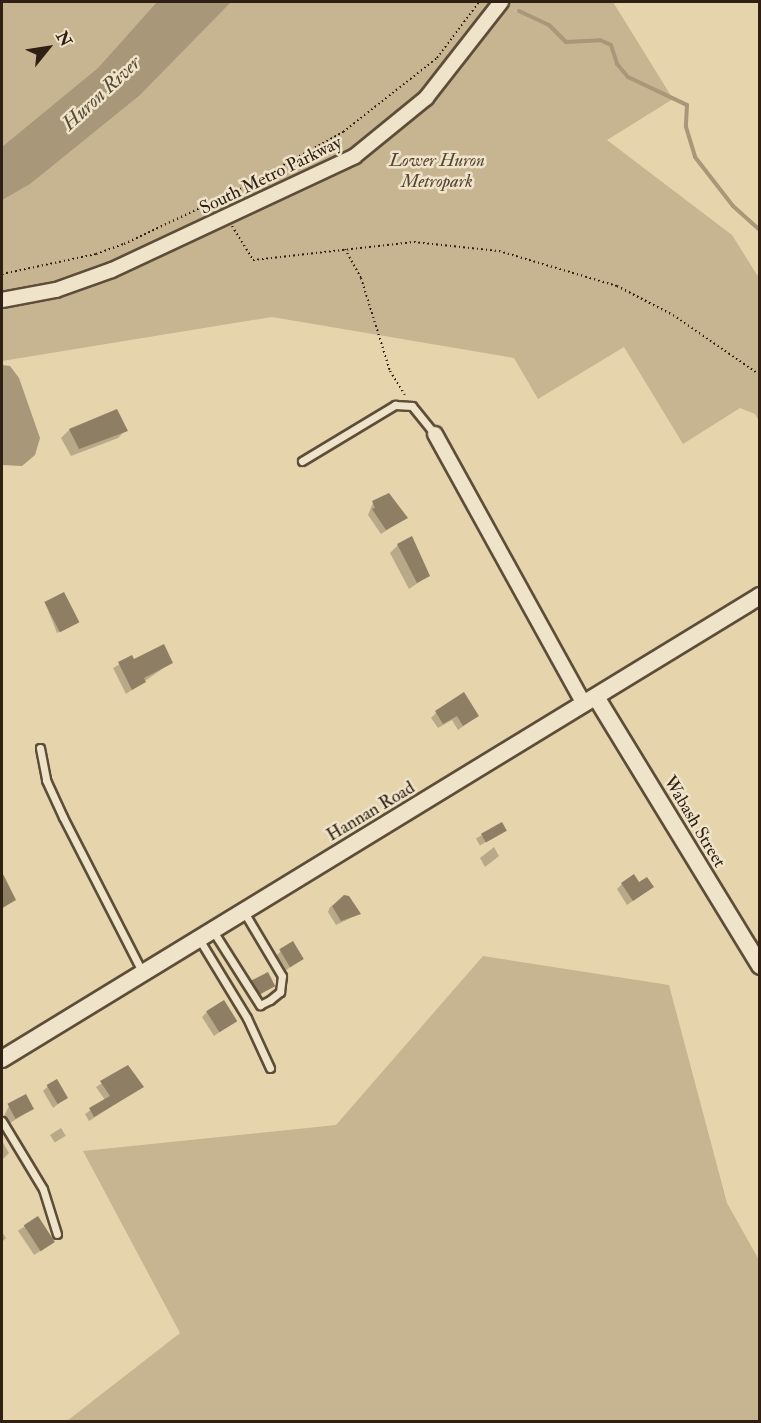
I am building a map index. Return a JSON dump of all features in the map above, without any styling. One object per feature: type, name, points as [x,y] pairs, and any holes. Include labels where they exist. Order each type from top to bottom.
[{"type":"street","name":"South Metro Parkway","points":[[2,300],[73,285],[228,218],[327,171],[391,129],[426,98],[501,2]]},
{"type":"street","name":"Wabash Street","points":[[435,434],[590,700],[759,966]]},
{"type":"street","name":"Hannan Road","points":[[2,1059],[759,596]]},
{"type":"lane","points":[[302,461],[395,405],[412,405],[435,434]]},
{"type":"lane","points":[[40,748],[46,780],[143,973]]},
{"type":"lane","points":[[206,935],[260,1005],[270,1000],[280,992],[282,976],[244,912]]},
{"type":"lane","points":[[206,935],[270,1068]]},
{"type":"lane","points":[[2,1121],[42,1188],[57,1234]]},
{"type":"path","points":[[2,274],[96,254],[218,199],[367,117],[437,58],[479,2]]},
{"type":"path","points":[[218,199],[253,260],[414,242],[499,251],[617,286],[673,315],[759,375]]},
{"type":"path","points":[[345,249],[364,287],[390,371],[412,405]]},
{"type":"green space","name":"Lower Huron Metropark","points":[[2,2],[613,2],[673,99],[607,140],[732,235],[759,278],[759,421],[755,414],[740,408],[683,444],[624,347],[538,399],[514,358],[272,317],[2,361]]},
{"type":"green space","points":[[483,956],[669,985],[727,1203],[759,1260],[759,1421],[67,1421],[180,1333],[83,1151],[336,1125]]},
{"type":"water","name":"Huron River","points":[[157,2],[231,2],[140,95],[30,184],[2,200],[2,147],[98,68]]},
{"type":"water","points":[[2,365],[10,366],[19,378],[40,438],[35,455],[22,466],[2,465]]},
{"type":"building","points":[[117,409],[128,431],[79,449],[69,429]]},
{"type":"building","points":[[389,493],[408,518],[386,530],[372,509],[375,508],[372,501]]},
{"type":"building","points":[[412,536],[430,576],[417,583],[397,544]]},
{"type":"building","points":[[64,592],[79,622],[60,632],[44,602]]},
{"type":"building","points":[[164,644],[173,663],[144,678],[146,682],[132,690],[118,662],[132,655],[134,659]]},
{"type":"building","points":[[464,692],[479,716],[463,726],[457,716],[443,724],[435,711]]},
{"type":"building","points":[[502,822],[507,831],[486,842],[481,834]]},
{"type":"building","points":[[2,872],[16,900],[2,908]]},
{"type":"building","points":[[634,874],[639,882],[647,877],[654,887],[633,901],[621,883]]},
{"type":"building","points":[[344,895],[349,896],[361,914],[341,921],[332,906]]},
{"type":"building","points":[[293,941],[304,959],[290,967],[279,949]]},
{"type":"building","points":[[268,972],[275,986],[258,995],[251,981]]},
{"type":"building","points":[[224,1000],[237,1021],[219,1032],[206,1011]]},
{"type":"building","points":[[128,1065],[144,1087],[94,1117],[89,1108],[110,1096],[100,1081]]},
{"type":"building","points":[[57,1079],[68,1098],[58,1104],[47,1085]]},
{"type":"building","points":[[26,1094],[34,1109],[15,1119],[7,1104]]},
{"type":"building","points":[[38,1216],[55,1242],[41,1251],[24,1225]]},
{"type":"waterway","points":[[519,11],[549,25],[566,42],[600,40],[611,45],[617,64],[628,77],[687,105],[686,127],[695,157],[733,206],[760,230]]}]
